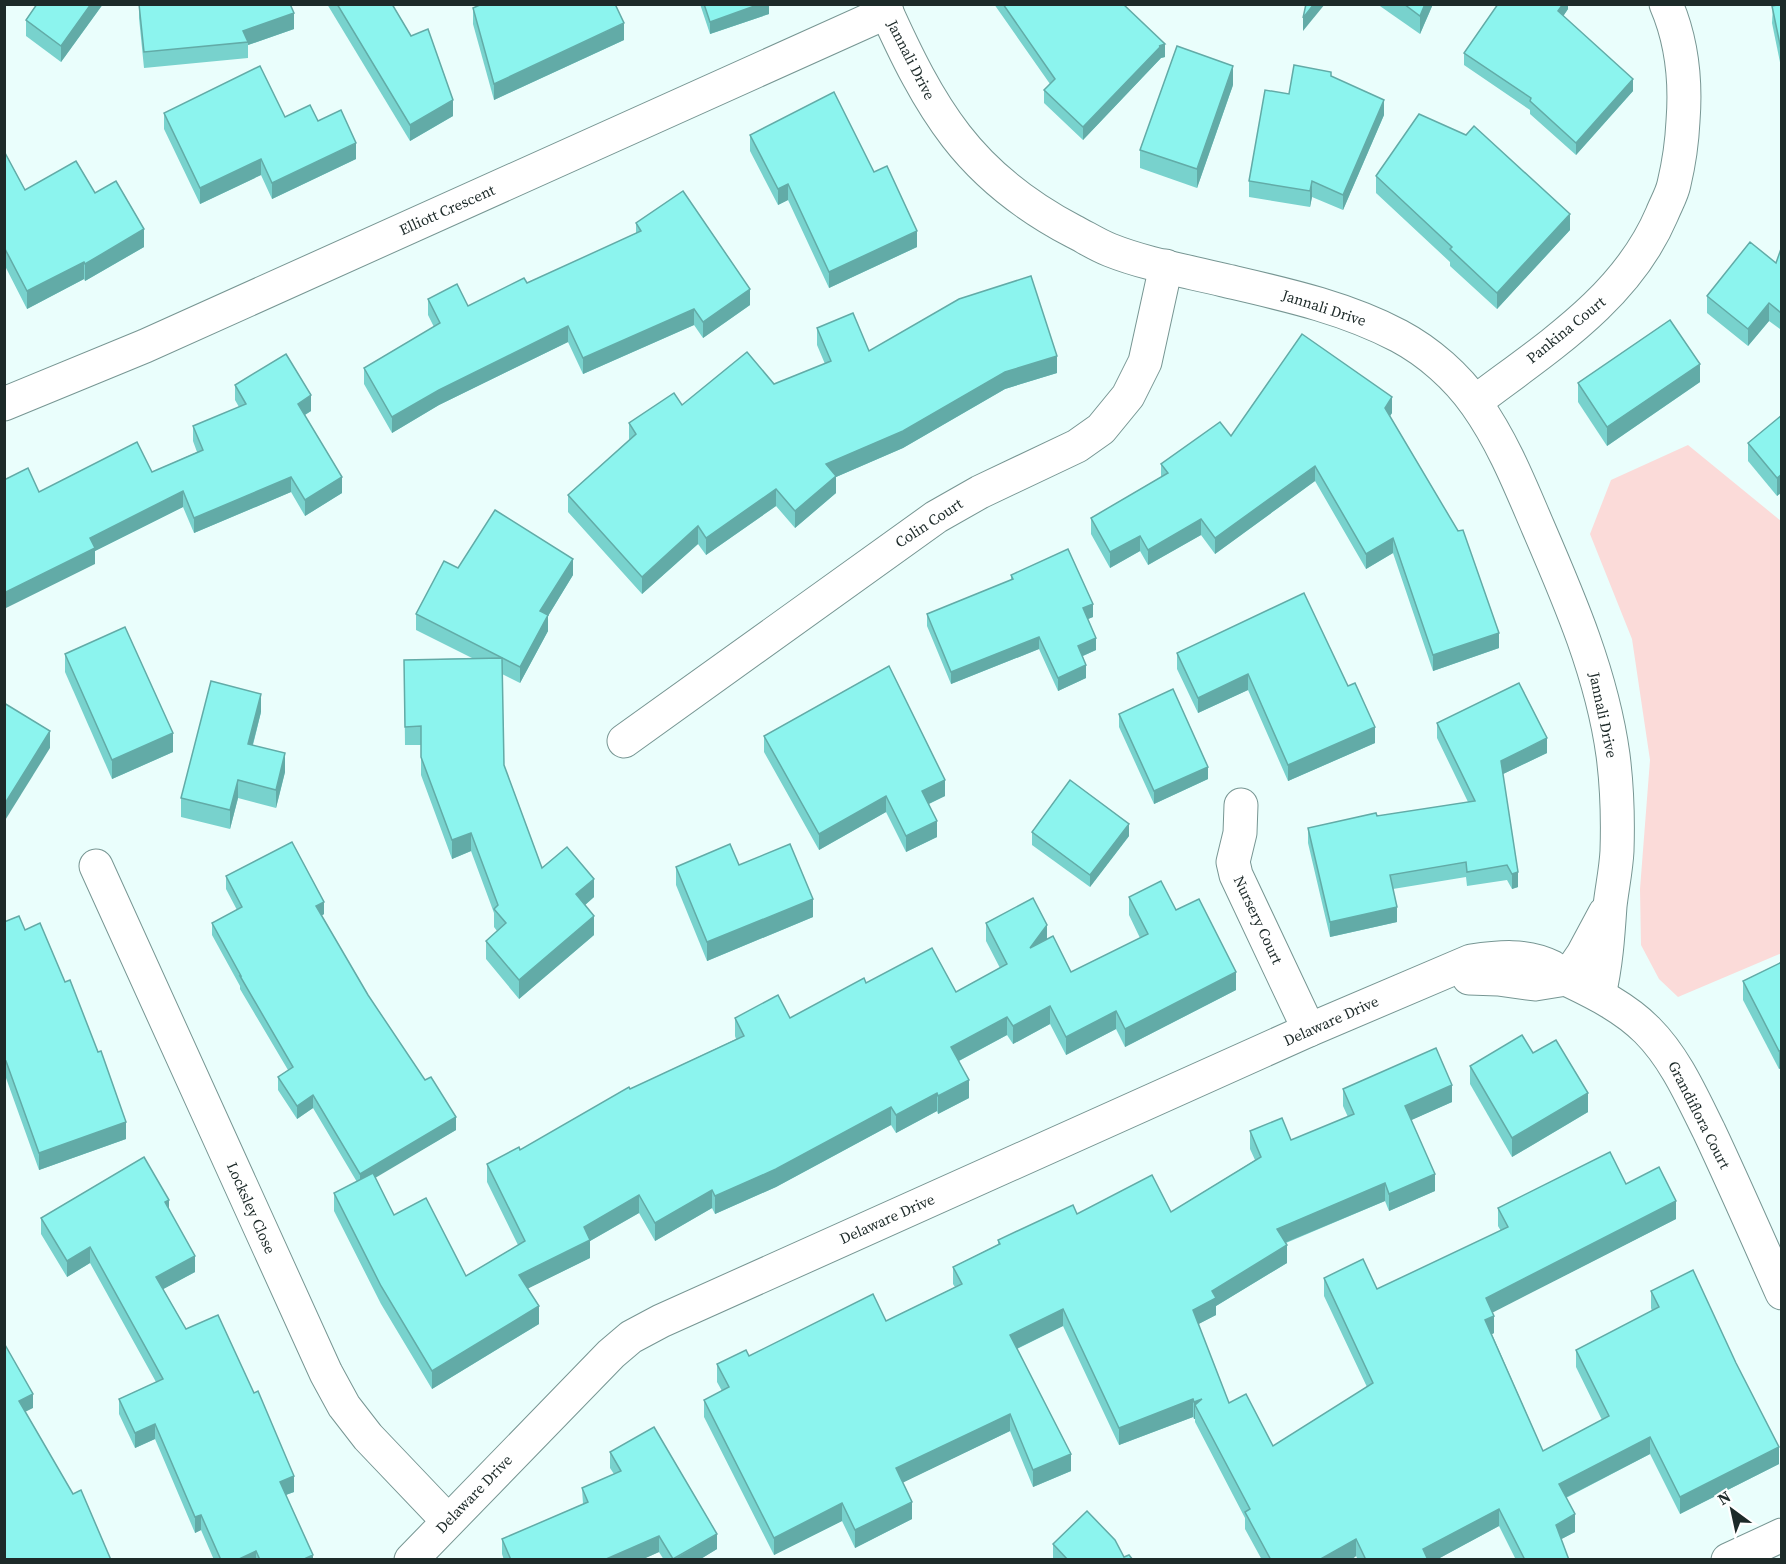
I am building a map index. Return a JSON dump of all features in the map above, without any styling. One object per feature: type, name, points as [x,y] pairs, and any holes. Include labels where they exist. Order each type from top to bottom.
[{"type":"street","name":"Pankina Court","points":[[1475,402],[1603,302],[1630,271],[1655,231],[1674,186],[1682,142],[1685,97],[1682,56],[1666,4]]},
{"type":"street","name":"Jannali Drive","points":[[885,8],[922,84],[947,125],[969,153],[1002,185],[1047,217],[1110,250],[1306,300],[1358,316],[1402,338],[1437,362],[1475,402],[1494,432],[1547,548],[1590,653],[1601,694],[1613,757],[1617,806],[1617,853],[1605,966],[1599,995]]},
{"type":"street","name":"Elliott Crescent","points":[[4,404],[156,341],[885,8]]},
{"type":"street","name":"Colin Court","points":[[624,741],[936,517],[980,492],[1077,446],[1101,429],[1128,396],[1145,362],[1166,266]]},
{"type":"street","name":"Nursery Court","points":[[1242,805],[1240,833],[1233,862],[1236,875],[1309,1030]]},
{"type":"street","name":"Locksley Close","points":[[96,866],[326,1373],[345,1406],[368,1437],[448,1521]]},
{"type":"street","name":"Jannali Drive","points":[[1566,979],[1583,954],[1611,902]]},
{"type":"street","name":"Delaware Drive","points":[[411,1560],[611,1354],[631,1337],[672,1316],[1309,1030],[1431,978],[1498,979],[1534,984],[1566,979]]},
{"type":"street","name":"Grandiflora Court","points":[[1566,979],[1599,995],[1636,1020],[1666,1053],[1687,1087],[1722,1159],[1782,1293]]},
{"type":"street","points":[[1728,1560],[1782,1535]]},
{"type":"shaded area","points":[[1688,445],[1781,521],[1782,953],[1678,997],[1659,979],[1641,945],[1640,889],[1650,760],[1632,639],[1590,534],[1611,480]]},
{"type":"building","points":[[37,4],[91,4],[61,46],[26,20]]},
{"type":"building","points":[[139,4],[290,4],[294,13],[243,31],[248,42],[144,52]]},
{"type":"building","points":[[337,4],[392,4],[411,36],[428,29],[453,100],[410,125]]},
{"type":"building","points":[[482,4],[615,4],[624,23],[494,84],[473,8]]},
{"type":"building","points":[[704,4],[760,4],[710,22]]},
{"type":"building","points":[[1003,4],[1123,4],[1165,44],[1159,46],[1161,46],[1083,127],[1044,90],[1055,79]]},
{"type":"building","points":[[1306,4],[1314,4],[1303,18]]},
{"type":"building","points":[[1404,4],[1425,4],[1420,16]]},
{"type":"building","points":[[1498,4],[1563,4],[1558,11],[1633,79],[1576,143],[1530,101],[1531,98],[1464,53]]},
{"type":"building","points":[[1782,4],[1782,54],[1772,6]]},
{"type":"building","points":[[1177,46],[1233,66],[1197,169],[1140,150]]},
{"type":"building","points":[[1294,65],[1331,72],[1331,76],[1384,100],[1343,195],[1312,181],[1310,191],[1249,181],[1265,90],[1289,94]]},
{"type":"building","points":[[260,66],[285,117],[310,105],[318,121],[341,110],[356,143],[272,183],[261,159],[200,188],[164,113]]},
{"type":"building","points":[[834,92],[874,172],[887,166],[917,231],[829,272],[788,184],[778,189],[750,135]]},
{"type":"building","points":[[1419,114],[1466,135],[1474,126],[1570,214],[1497,293],[1376,176]]},
{"type":"building","points":[[4,151],[25,190],[76,161],[95,193],[116,181],[144,229],[85,264],[84,262],[27,291],[4,247]]},
{"type":"building","points":[[683,191],[750,289],[703,322],[694,309],[583,358],[568,326],[439,390],[392,417],[364,368],[440,323],[428,299],[457,284],[468,306],[524,278],[527,283],[641,231],[636,223]]},
{"type":"building","points":[[1750,242],[1776,263],[1782,246],[1782,311],[1780,312],[1769,303],[1748,329],[1707,296]]},
{"type":"building","points":[[1031,276],[1057,356],[1005,372],[903,431],[826,464],[836,476],[795,511],[776,489],[706,538],[698,526],[642,577],[568,495],[636,434],[629,423],[674,393],[682,405],[747,352],[774,384],[831,361],[817,328],[853,313],[869,351],[959,299]]},
{"type":"building","points":[[1670,320],[1700,364],[1607,427],[1578,383]]},
{"type":"building","points":[[1302,334],[1392,397],[1385,408],[1458,531],[1463,530],[1499,633],[1433,655],[1393,538],[1366,554],[1315,466],[1215,538],[1201,519],[1148,550],[1140,536],[1110,552],[1091,518],[1168,473],[1161,464],[1220,422],[1231,436]]},
{"type":"building","points":[[286,354],[311,395],[298,404],[342,477],[305,500],[291,477],[194,518],[183,491],[90,538],[95,548],[4,593],[4,480],[28,468],[39,492],[137,442],[152,472],[203,450],[193,426],[246,404],[235,385]]},
{"type":"building","points":[[1782,415],[1782,474],[1777,478],[1748,443]]},
{"type":"building","points":[[495,510],[573,559],[540,611],[548,615],[520,667],[416,614],[444,561],[458,568]]},
{"type":"building","points":[[1068,549],[1093,604],[1083,608],[1096,638],[1078,646],[1086,665],[1058,678],[1039,637],[951,672],[927,614],[1013,579],[1011,575]]},
{"type":"building","points":[[1304,593],[1348,686],[1355,683],[1375,727],[1288,765],[1248,674],[1198,698],[1177,653]]},
{"type":"building","points":[[125,627],[173,733],[112,760],[65,654]]},
{"type":"building","points":[[502,658],[504,765],[542,868],[567,847],[594,879],[576,894],[594,916],[519,980],[486,941],[506,923],[494,909],[498,905],[471,833],[452,840],[421,757],[421,726],[405,727],[404,660]]},
{"type":"building","points":[[889,666],[945,780],[922,791],[937,821],[906,836],[886,796],[819,834],[764,736]]},
{"type":"building","points":[[211,681],[261,694],[248,744],[285,753],[276,790],[238,780],[230,810],[181,798]]},
{"type":"building","points":[[1519,683],[1547,738],[1501,761],[1518,872],[1512,874],[1507,865],[1467,872],[1466,862],[1390,875],[1397,907],[1330,922],[1308,828],[1376,813],[1377,816],[1475,801],[1437,723]]},
{"type":"building","points":[[1173,689],[1208,767],[1154,791],[1119,714]]},
{"type":"building","points":[[4,703],[50,731],[4,805]]},
{"type":"building","points":[[1070,780],[1129,824],[1090,875],[1032,832]]},
{"type":"building","points":[[292,842],[324,902],[316,906],[368,995],[425,1080],[431,1077],[456,1117],[360,1174],[313,1095],[297,1106],[278,1077],[293,1067],[212,923],[242,907],[226,876]]},
{"type":"building","points":[[730,844],[739,865],[790,844],[813,899],[707,942],[676,867]]},
{"type":"building","points":[[1161,881],[1176,910],[1199,899],[1236,972],[1125,1029],[1116,1011],[1066,1037],[1050,1006],[1013,1026],[1007,1017],[951,1047],[969,1080],[938,1096],[937,1093],[896,1115],[891,1107],[776,1169],[715,1196],[712,1190],[655,1223],[639,1195],[584,1227],[590,1240],[519,1275],[539,1306],[432,1371],[381,1286],[334,1193],[373,1173],[394,1215],[426,1198],[466,1276],[525,1241],[487,1164],[519,1147],[520,1150],[629,1087],[630,1089],[744,1036],[735,1018],[778,995],[790,1018],[864,978],[866,983],[932,948],[956,992],[1007,964],[986,923],[1033,898],[1047,925],[1030,948],[1053,936],[1071,972],[1148,934],[1129,897]]},
{"type":"building","points":[[19,916],[25,930],[40,923],[65,982],[70,980],[98,1052],[101,1051],[126,1122],[39,1153],[6,1061],[4,1062],[4,922]]},
{"type":"building","points":[[1782,962],[1782,1050],[1779,1051],[1743,981]]},
{"type":"building","points":[[1522,1035],[1533,1053],[1556,1040],[1588,1093],[1512,1138],[1470,1066]]},
{"type":"building","points":[[1436,1048],[1452,1085],[1405,1106],[1435,1174],[1389,1194],[1385,1183],[1277,1229],[1287,1245],[1212,1291],[1216,1298],[1193,1310],[1229,1403],[1246,1394],[1273,1446],[1373,1383],[1324,1278],[1363,1259],[1377,1289],[1508,1227],[1498,1208],[1610,1152],[1626,1184],[1659,1167],[1676,1201],[1486,1298],[1494,1316],[1485,1320],[1543,1451],[1609,1416],[1576,1350],[1659,1307],[1651,1291],[1693,1270],[1736,1363],[1779,1447],[1680,1497],[1650,1437],[1559,1484],[1575,1514],[1556,1525],[1569,1560],[1525,1560],[1499,1509],[1423,1549],[1428,1560],[1366,1560],[1356,1539],[1319,1560],[1271,1560],[1245,1512],[1250,1509],[1195,1405],[1202,1399],[1194,1402],[1193,1399],[1119,1428],[1063,1309],[1010,1335],[1071,1454],[1033,1470],[1010,1414],[896,1468],[912,1502],[855,1530],[842,1503],[774,1538],[704,1400],[729,1387],[717,1364],[746,1350],[749,1356],[873,1294],[886,1321],[962,1284],[953,1267],[1000,1244],[998,1240],[1073,1205],[1077,1214],[1152,1175],[1171,1212],[1261,1157],[1250,1131],[1282,1118],[1291,1140],[1354,1114],[1343,1089]]},
{"type":"building","points":[[144,1157],[169,1200],[165,1202],[195,1256],[156,1277],[186,1329],[218,1315],[254,1393],[258,1391],[294,1476],[280,1482],[313,1555],[302,1560],[260,1560],[256,1551],[237,1560],[221,1560],[201,1515],[195,1517],[155,1424],[135,1433],[119,1399],[163,1379],[90,1247],[67,1261],[41,1218]]},
{"type":"building","points":[[4,1343],[33,1394],[19,1401],[73,1494],[81,1490],[111,1560],[4,1560]]},
{"type":"building","points":[[654,1427],[717,1534],[673,1559],[659,1536],[604,1560],[511,1560],[502,1539],[588,1502],[582,1488],[621,1471],[610,1452]]},
{"type":"building","points":[[1087,1511],[1115,1540],[1124,1557],[1129,1555],[1133,1560],[1068,1560],[1053,1544]]}]
